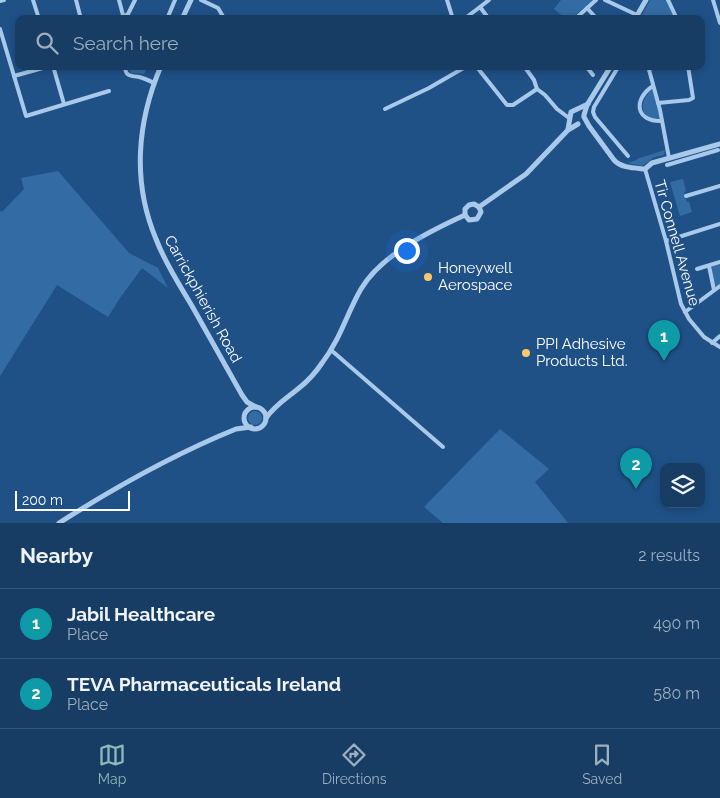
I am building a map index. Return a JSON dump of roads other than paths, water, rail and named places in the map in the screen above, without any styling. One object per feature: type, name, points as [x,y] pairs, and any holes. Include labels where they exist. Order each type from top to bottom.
[{"type":"street","points":[[0,1],[4,0]]},
{"type":"street","points":[[33,0],[38,15]]},
{"type":"street","points":[[76,0],[80,15]]},
{"type":"street","points":[[118,0],[123,15]]},
{"type":"street","points":[[127,15],[134,0]]},
{"type":"street","points":[[169,15],[175,0]]},
{"type":"street","points":[[184,15],[191,0]]},
{"type":"street","points":[[201,0],[218,8],[222,15]]},
{"type":"street","points":[[447,0],[452,15]]},
{"type":"street","points":[[469,15],[489,0]]},
{"type":"street","points":[[579,15],[596,0]]},
{"type":"street","points":[[605,0],[632,15]]},
{"type":"street","points":[[637,15],[646,0]]},
{"type":"street","points":[[668,0],[675,15]]},
{"type":"street","points":[[713,0],[720,24]]},
{"type":"street","points":[[480,7],[486,15]]},
{"type":"street","points":[[587,8],[593,15]]},
{"type":"street","points":[[0,29],[26,116],[110,91]]},
{"type":"street","points":[[14,76],[36,70]]},
{"type":"street","points":[[52,70],[64,104]]},
{"type":"street","points":[[125,70],[129,76],[140,77],[154,83]]},
{"type":"street","name":"Carrickphierish Road","points":[[159,70],[145,115],[140,146],[141,178],[148,216],[156,241],[165,260],[242,395],[247,402],[258,407]]},
{"type":"street","points":[[385,109],[429,88],[460,70]]},
{"type":"street","points":[[479,70],[503,102],[508,105],[516,104],[537,89]]},
{"type":"street","points":[[527,70],[534,80],[537,89],[545,94],[573,123],[589,126]]},
{"type":"street","points":[[589,70],[593,75]]},
{"type":"street","points":[[479,207],[526,174],[568,130],[583,121],[588,104],[608,70]]},
{"type":"street","points":[[617,70],[595,105],[593,113],[628,156]]},
{"type":"street","points":[[649,70],[669,158]]},
{"type":"street","points":[[658,103],[693,98],[689,70]]},
{"type":"street","points":[[606,74],[612,78]]},
{"type":"street","points":[[653,86],[647,91],[640,105],[640,110],[648,120],[662,121]]},
{"type":"street","points":[[102,93],[105,100]]},
{"type":"street","points":[[561,112],[574,110],[588,104]]},
{"type":"street","points":[[574,110],[582,111],[589,126],[617,164],[645,169],[650,164],[669,158],[694,154]]},
{"type":"street","points":[[568,130],[574,110]]},
{"type":"street","points":[[667,165],[694,154],[719,147]]},
{"type":"street","name":"Tir Connell Avenue","points":[[645,169],[666,241],[677,290],[685,312],[704,337],[720,347]]},
{"type":"street","points":[[686,196],[720,186]]},
{"type":"street","points":[[474,204],[479,207],[481,212],[477,219],[469,220],[465,215],[465,210],[468,206],[474,204]]},
{"type":"street","points":[[59,523],[142,473],[231,431],[261,427],[271,410],[305,383],[331,350],[359,293],[371,275],[406,247],[443,225],[465,215]]},
{"type":"street","points":[[666,241],[720,224]]},
{"type":"street","points":[[697,269],[720,262]]},
{"type":"street","points":[[709,266],[714,290]]},
{"type":"street","points":[[685,312],[720,286]]},
{"type":"street","points":[[712,343],[720,336]]},
{"type":"street","points":[[331,350],[443,447]]},
{"type":"street","name":"Carrickphierish Road","points":[[242,395],[246,406],[245,416]]},
{"type":"street","points":[[231,431],[239,425],[250,408],[271,406],[282,401]]},
{"type":"street","points":[[258,407],[264,412],[266,418]]},
{"type":"street","points":[[245,416],[246,423],[251,427]]},
{"type":"place","name":"Honeywell Aerospace","points":[[428,277]]},
{"type":"place","name":"PPI Adhesive Products Ltd.","points":[[526,353]]},
{"type":"place","name":"Jabil Healthcare","points":[[664,361]]},
{"type":"place","name":"TEVA Pharmaceuticals Ireland","points":[[636,489]]}]
